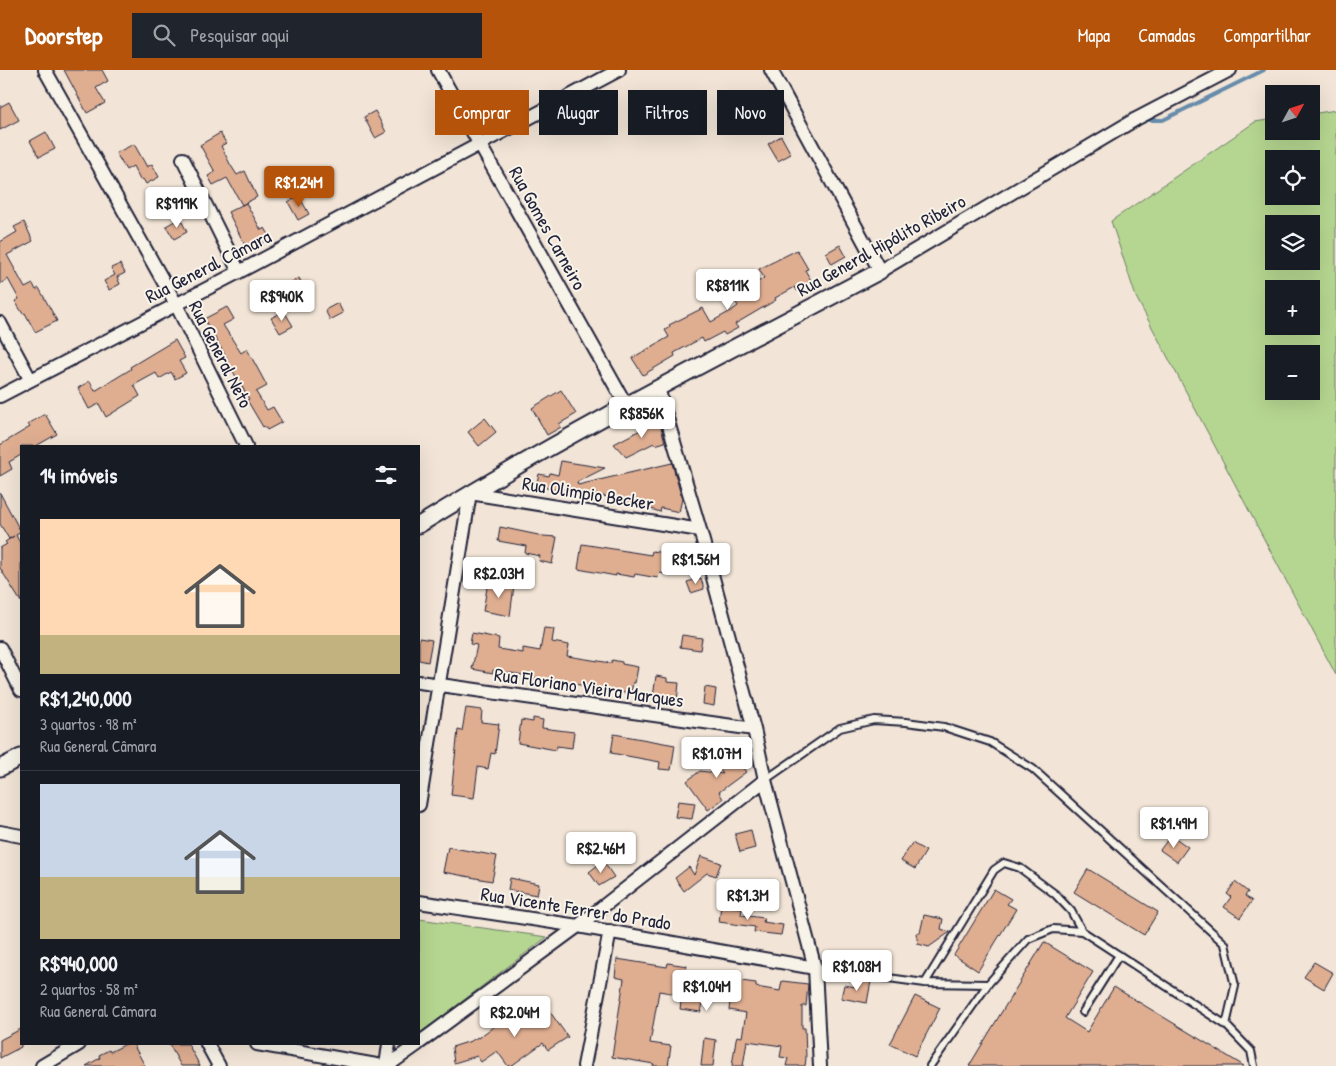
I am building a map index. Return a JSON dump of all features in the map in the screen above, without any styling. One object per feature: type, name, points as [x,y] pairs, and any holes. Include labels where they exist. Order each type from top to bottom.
[{"type":"street","name":"Rua General Neto","points":[[45,70],[176,304],[246,445]]},
{"type":"street","name":"Rua Gomes Carneiro","points":[[438,70],[626,405]]},
{"type":"street","name":"Rua General Câmara","points":[[0,396],[239,272],[619,70]]},
{"type":"street","points":[[771,70],[880,271]]},
{"type":"street","name":"Rua General Hipólito Ribeiro","points":[[420,524],[470,493],[626,405],[880,271],[1136,119],[1230,70]]},
{"type":"street","points":[[183,159],[239,272]]},
{"type":"street","points":[[0,323],[30,379]]},
{"type":"street","points":[[658,388],[700,530],[754,729],[765,780],[815,968],[820,1066]]},
{"type":"street","points":[[420,799],[470,493]]},
{"type":"street","name":"Rua Olimpio Becker","points":[[470,493],[700,530]]},
{"type":"street","points":[[0,648],[20,688]]},
{"type":"street","name":"Rua Floriano Vieira Marques","points":[[420,682],[754,729]]},
{"type":"street","points":[[0,768],[20,758]]},
{"type":"street","points":[[420,1042],[578,926],[765,780]]},
{"type":"street","points":[[0,832],[20,836]]},
{"type":"street","name":"Rua Vicente Ferrer do Prado","points":[[420,902],[610,931],[815,968]]},
{"type":"street","points":[[584,1066],[610,931]]},
{"type":"street","points":[[42,1066],[77,1045]]},
{"type":"street","points":[[207,1045],[219,1066]]},
{"type":"street","points":[[263,1045],[382,1066]]},
{"type":"street","points":[[387,1066],[389,1045]]},
{"type":"street","points":[[387,1066],[415,1045]]},
{"type":"lane","points":[[765,780],[840,728],[874,720],[906,722],[944,728],[990,742],[1033,769],[1225,944],[1235,986],[1226,1025]]},
{"type":"lane","points":[[925,983],[994,870],[1004,863],[1020,868],[1055,894],[1071,911],[1082,931],[1226,1025],[1251,1051],[1254,1066]]},
{"type":"lane","points":[[930,1066],[988,984],[1028,939],[1053,929],[1082,931]]},
{"type":"lane","points":[[1083,1012],[1119,955]]},
{"type":"lane","points":[[815,968],[925,983],[988,984]]},
{"type":"green space","points":[[1336,110],[1336,675],[1136,297],[1111,221],[1255,122],[1265,120],[1265,140],[1320,140],[1320,113]]},
{"type":"green space","points":[[420,919],[547,937],[420,1033]]},
{"type":"building","points":[[64,70],[102,70],[108,81],[96,88],[105,103],[87,113]]},
{"type":"building","points":[[9,102],[19,120],[0,130],[0,107]]},
{"type":"building","points":[[375,111],[386,132],[375,138],[364,117]]},
{"type":"building","points":[[46,132],[55,149],[39,157],[30,141]]},
{"type":"building","points":[[220,133],[226,143],[221,146],[230,164],[237,175],[245,171],[257,197],[242,205],[227,178],[213,185],[208,176],[215,172],[200,145]]},
{"type":"building","points":[[781,136],[791,154],[778,161],[768,144]]},
{"type":"building","points":[[134,144],[147,167],[152,164],[159,177],[146,184],[143,179],[140,180],[133,166],[126,170],[116,153]]},
{"type":"building","points":[[299,196],[309,214],[298,220],[288,202]]},
{"type":"building","points":[[246,203],[261,230],[265,228],[271,238],[248,251],[228,212]]},
{"type":"building","points":[[180,218],[187,232],[174,239],[166,226]]},
{"type":"building","points":[[24,222],[33,241],[7,255],[25,288],[33,284],[36,290],[39,288],[57,321],[35,332],[25,313],[23,314],[15,301],[19,299],[8,279],[0,284],[0,242],[17,232],[14,227]]},
{"type":"building","points":[[840,245],[846,256],[832,264],[826,253]]},
{"type":"building","points":[[797,250],[808,269],[805,270],[812,282],[797,291],[795,287],[775,298],[776,300],[735,324],[738,328],[725,335],[723,332],[704,342],[702,338],[674,353],[675,356],[643,375],[632,358],[669,337],[665,330],[670,327],[669,325],[703,308],[711,322],[731,311],[738,306],[733,297],[764,278],[759,269]]},
{"type":"building","points":[[120,264],[125,273],[117,277],[120,284],[109,290],[104,281],[115,275],[111,268]]},
{"type":"building","points":[[299,278],[305,290],[287,300],[280,288]]},
{"type":"building","points":[[338,303],[343,313],[330,320],[325,310]]},
{"type":"building","points":[[227,307],[234,319],[223,325],[241,353],[247,349],[267,386],[256,392],[267,410],[273,407],[282,422],[267,430],[263,427],[247,400],[249,399],[204,319]]},
{"type":"building","points":[[284,311],[293,326],[280,333],[271,318]]},
{"type":"building","points":[[175,340],[185,358],[179,361],[186,373],[175,379],[171,372],[159,379],[156,373],[134,385],[140,396],[106,417],[99,404],[89,409],[78,388],[90,381],[95,391]]},
{"type":"building","points":[[561,390],[576,414],[559,424],[561,427],[547,435],[532,408]]},
{"type":"building","points":[[45,414],[57,434],[38,445],[20,445],[20,456],[9,462],[12,469],[0,476],[0,445],[30,427],[28,424]]},
{"type":"building","points":[[485,418],[496,432],[479,446],[468,432]]},
{"type":"building","points":[[659,420],[665,442],[655,445],[654,443],[626,457],[614,444],[644,428],[643,425]]},
{"type":"building","points":[[561,461],[605,468],[577,482],[578,485],[672,463],[682,499],[679,512],[661,508],[660,512],[626,503],[627,500],[596,495],[595,497],[536,486],[539,474],[549,476],[550,473],[558,475]]},
{"type":"building","points":[[0,493],[20,530],[20,533],[16,535],[20,543],[20,600],[0,568],[0,548],[7,544],[5,542],[14,536],[9,539],[0,524]]},
{"type":"building","points":[[500,527],[557,537],[552,564],[539,561],[540,556],[525,553],[526,546],[498,541]]},
{"type":"building","points":[[582,544],[651,555],[652,551],[670,554],[667,574],[659,573],[658,578],[635,574],[634,577],[616,574],[616,576],[578,569]]},
{"type":"building","points":[[701,578],[704,589],[691,593],[687,582]]},
{"type":"building","points":[[488,582],[514,586],[510,616],[483,611]]},
{"type":"building","points":[[544,628],[554,629],[552,642],[569,645],[567,656],[611,663],[612,660],[638,667],[631,694],[546,679],[545,685],[534,683],[535,677],[493,670],[493,673],[472,669],[477,645],[470,644],[472,633],[499,638],[498,649],[523,653],[523,648],[540,651]]},
{"type":"building","points":[[682,635],[702,638],[700,650],[680,647]]},
{"type":"building","points":[[420,638],[432,640],[428,662],[420,660]]},
{"type":"building","points":[[656,676],[667,678],[667,682],[679,683],[677,701],[653,697]]},
{"type":"building","points":[[705,687],[716,689],[714,706],[703,704]]},
{"type":"building","points":[[466,708],[482,710],[481,722],[499,724],[495,754],[491,753],[488,769],[478,767],[474,798],[451,795],[458,730],[462,731]]},
{"type":"building","points":[[533,718],[543,720],[542,728],[574,732],[572,748],[557,746],[556,750],[518,743],[521,720],[533,722]]},
{"type":"building","points":[[614,734],[675,745],[671,770],[659,769],[660,762],[611,753]]},
{"type":"building","points":[[729,749],[746,772],[719,792],[723,799],[708,810],[687,781],[700,771],[723,774],[713,761]]},
{"type":"building","points":[[678,801],[695,803],[692,819],[675,817]]},
{"type":"building","points":[[751,830],[755,848],[740,852],[735,834]]},
{"type":"building","points":[[1171,835],[1188,847],[1177,862],[1160,850]]},
{"type":"building","points":[[912,843],[926,851],[915,869],[901,861]]},
{"type":"building","points":[[448,847],[497,856],[492,881],[443,872]]},
{"type":"building","points":[[701,856],[721,863],[716,876],[707,873],[684,891],[675,878],[689,867],[694,875]]},
{"type":"building","points":[[603,861],[614,877],[599,886],[589,872]]},
{"type":"building","points":[[1088,869],[1158,912],[1144,935],[1074,892]]},
{"type":"building","points":[[510,878],[539,884],[537,895],[508,890]]},
{"type":"building","points":[[1235,882],[1248,892],[1245,896],[1252,901],[1240,918],[1224,907],[1231,897],[1227,894]]},
{"type":"building","points":[[994,889],[1011,899],[1007,904],[1016,909],[978,971],[954,955]]},
{"type":"building","points":[[721,905],[742,908],[741,915],[764,918],[763,922],[783,925],[781,935],[754,932],[755,927],[719,922]]},
{"type":"building","points":[[924,915],[943,919],[941,929],[950,932],[929,947],[918,944],[916,933],[920,933]]},
{"type":"building","points":[[1044,942],[1093,972],[1065,1018],[1087,1032],[1114,987],[1244,1066],[969,1066]]},
{"type":"building","points":[[617,959],[667,967],[668,963],[687,966],[685,976],[740,984],[741,981],[756,983],[756,987],[780,991],[782,981],[808,984],[806,1006],[802,1006],[802,1028],[805,1028],[805,1066],[786,1066],[788,1058],[780,1057],[782,1046],[747,1041],[743,1066],[732,1066],[736,1039],[737,1036],[742,1037],[746,1013],[729,1010],[730,1002],[704,998],[701,1012],[680,1009],[682,995],[659,991],[650,1043],[671,1046],[668,1066],[653,1066],[654,1064],[612,1057],[624,979],[615,977]]},
{"type":"building","points":[[1314,962],[1333,973],[1324,989],[1304,977]]},
{"type":"building","points":[[858,979],[871,981],[867,1003],[841,998],[844,985],[856,987]]},
{"type":"building","points":[[915,996],[940,1008],[915,1056],[890,1044]]},
{"type":"building","points":[[542,1001],[568,1037],[548,1050],[543,1043],[511,1066],[508,1066],[497,1051],[481,1062],[477,1056],[454,1063],[452,1047],[478,1038],[503,1020],[507,1026]]},
{"type":"building","points":[[20,1030],[21,1047],[0,1058],[0,1040]]},
{"type":"building","points":[[704,1038],[716,1040],[713,1066],[701,1066]]},
{"type":"building","points":[[124,1045],[134,1045],[145,1066],[86,1066],[100,1058],[99,1055],[109,1050],[110,1052]]},
{"type":"building","points":[[170,1045],[189,1045],[200,1066],[181,1066]]},
{"type":"waterway","points":[[1145,120],[1163,120],[1264,70]]}]
